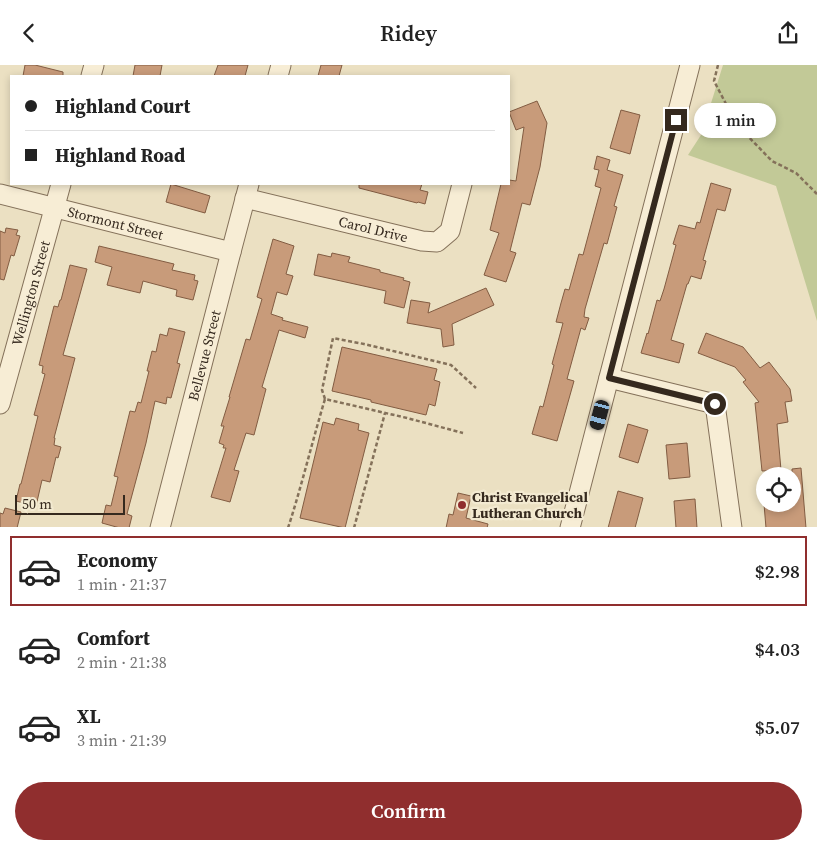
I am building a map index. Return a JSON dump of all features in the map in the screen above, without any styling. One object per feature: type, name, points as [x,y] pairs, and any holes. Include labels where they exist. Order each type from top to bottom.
[{"type":"street","points":[[570,527],[690,65]]},
{"type":"street","name":"Wellington Street","points":[[0,404],[61,185]]},
{"type":"street","name":"Carol Drive","points":[[247,191],[422,241],[437,243],[450,231],[462,185]]},
{"type":"street","name":"Bellevue Street","points":[[160,527],[247,191]]},
{"type":"street","name":"Stormont Street","points":[[0,194],[231,252]]},
{"type":"street","points":[[609,378],[715,404],[732,527]]},
{"type":"path","points":[[718,65],[714,81],[737,125],[772,161],[796,173],[817,195]]},
{"type":"path","points":[[288,527],[298,498],[325,399],[322,390],[333,338],[451,365],[476,389]]},
{"type":"path","points":[[325,399],[463,433]]},
{"type":"path","points":[[354,527],[385,413]]},
{"type":"green space","points":[[723,65],[817,65],[817,321],[776,186],[688,155],[701,135]]},
{"type":"building","points":[[25,65],[35,65],[63,72],[63,75],[23,75]]},
{"type":"building","points":[[135,65],[162,65],[160,75],[133,75]]},
{"type":"building","points":[[218,65],[248,65],[245,75],[214,75]]},
{"type":"building","points":[[321,65],[342,65],[339,75],[318,75]]},
{"type":"building","points":[[537,101],[547,123],[540,167],[530,205],[522,203],[510,251],[516,253],[506,282],[484,275],[499,233],[490,230],[501,185],[510,185],[510,180],[516,181],[524,127],[516,130],[510,112]]},
{"type":"building","points":[[621,110],[640,115],[630,154],[610,148]]},
{"type":"building","points":[[597,156],[610,160],[607,170],[623,175],[614,206],[617,207],[607,244],[604,243],[585,309],[584,317],[589,318],[585,330],[581,328],[567,379],[574,381],[557,441],[532,434],[540,406],[543,407],[554,365],[552,364],[563,323],[556,322],[561,303],[565,289],[569,290],[579,254],[583,255],[601,188],[595,186],[599,170],[594,169]]},
{"type":"building","points":[[711,183],[731,189],[725,211],[717,209],[703,260],[706,261],[701,279],[691,276],[687,284],[671,340],[684,344],[679,363],[641,353],[657,300],[660,301],[664,289],[676,245],[673,244],[679,225],[695,229],[697,222],[700,223]]},
{"type":"building","points":[[171,185],[210,196],[205,213],[166,202]]},
{"type":"building","points":[[359,185],[422,185],[420,190],[428,192],[425,204],[359,188]]},
{"type":"building","points":[[6,228],[18,230],[16,235],[20,236],[14,256],[11,255],[4,280],[0,279],[0,231],[5,233]]},
{"type":"building","points":[[273,239],[294,246],[286,274],[293,276],[287,295],[277,292],[271,314],[283,318],[282,320],[308,327],[305,338],[279,330],[262,387],[266,389],[254,435],[246,433],[234,470],[239,471],[230,502],[211,497],[226,448],[223,448],[224,445],[219,443],[224,426],[221,426],[246,339],[250,340],[262,299],[257,297]]},
{"type":"building","points":[[99,246],[174,264],[172,270],[195,275],[194,280],[198,281],[193,300],[176,296],[177,290],[143,281],[140,293],[107,285],[112,267],[95,262]]},
{"type":"building","points":[[332,253],[350,257],[348,262],[380,270],[380,272],[404,278],[403,280],[410,282],[404,308],[384,303],[386,291],[314,275],[318,254],[331,257]]},
{"type":"building","points":[[70,265],[87,269],[63,355],[75,358],[54,438],[54,445],[61,447],[58,458],[56,457],[50,482],[42,480],[36,506],[16,501],[38,416],[34,415],[45,374],[42,373],[43,366],[39,365],[54,306],[58,307],[61,300]]},
{"type":"building","points":[[486,288],[494,305],[452,324],[454,345],[443,347],[441,329],[407,323],[411,300],[430,303],[428,313]]},
{"type":"building","points":[[169,328],[185,332],[177,363],[180,364],[171,398],[167,397],[166,404],[155,401],[127,514],[132,516],[129,527],[116,527],[102,523],[106,505],[111,506],[118,477],[114,476],[130,411],[135,412],[138,402],[141,403],[152,351],[156,352],[160,334],[167,336]]},
{"type":"building","points":[[706,333],[743,347],[760,368],[769,362],[790,389],[792,401],[785,402],[788,422],[777,424],[781,467],[762,467],[755,403],[759,402],[743,382],[746,380],[735,367],[698,353]]},
{"type":"building","points":[[342,347],[437,369],[434,380],[440,382],[435,406],[429,404],[426,415],[332,391]]},
{"type":"building","points":[[336,418],[359,424],[358,430],[369,433],[345,527],[300,518],[323,422],[334,425]]},
{"type":"building","points":[[628,424],[648,430],[638,463],[619,457]]},
{"type":"building","points":[[687,443],[690,477],[669,479],[666,445]]},
{"type":"building","points":[[801,468],[806,527],[766,527],[765,512],[801,512]]},
{"type":"building","points":[[618,491],[643,498],[635,527],[608,527]]},
{"type":"building","name":"Christ Evangelical Lutheran Church","points":[[458,493],[471,496],[466,518],[488,524],[487,527],[446,527],[449,514],[453,515]]},
{"type":"building","points":[[695,499],[697,527],[676,527],[674,501]]},
{"type":"building","points":[[5,508],[21,512],[17,527],[0,527],[0,513],[3,514]]},
{"type":"place","name":"Christ Evangelical Lutheran Church","points":[[462,505]]},
{"type":"route","points":[[676,120],[609,378],[715,404]]}]
